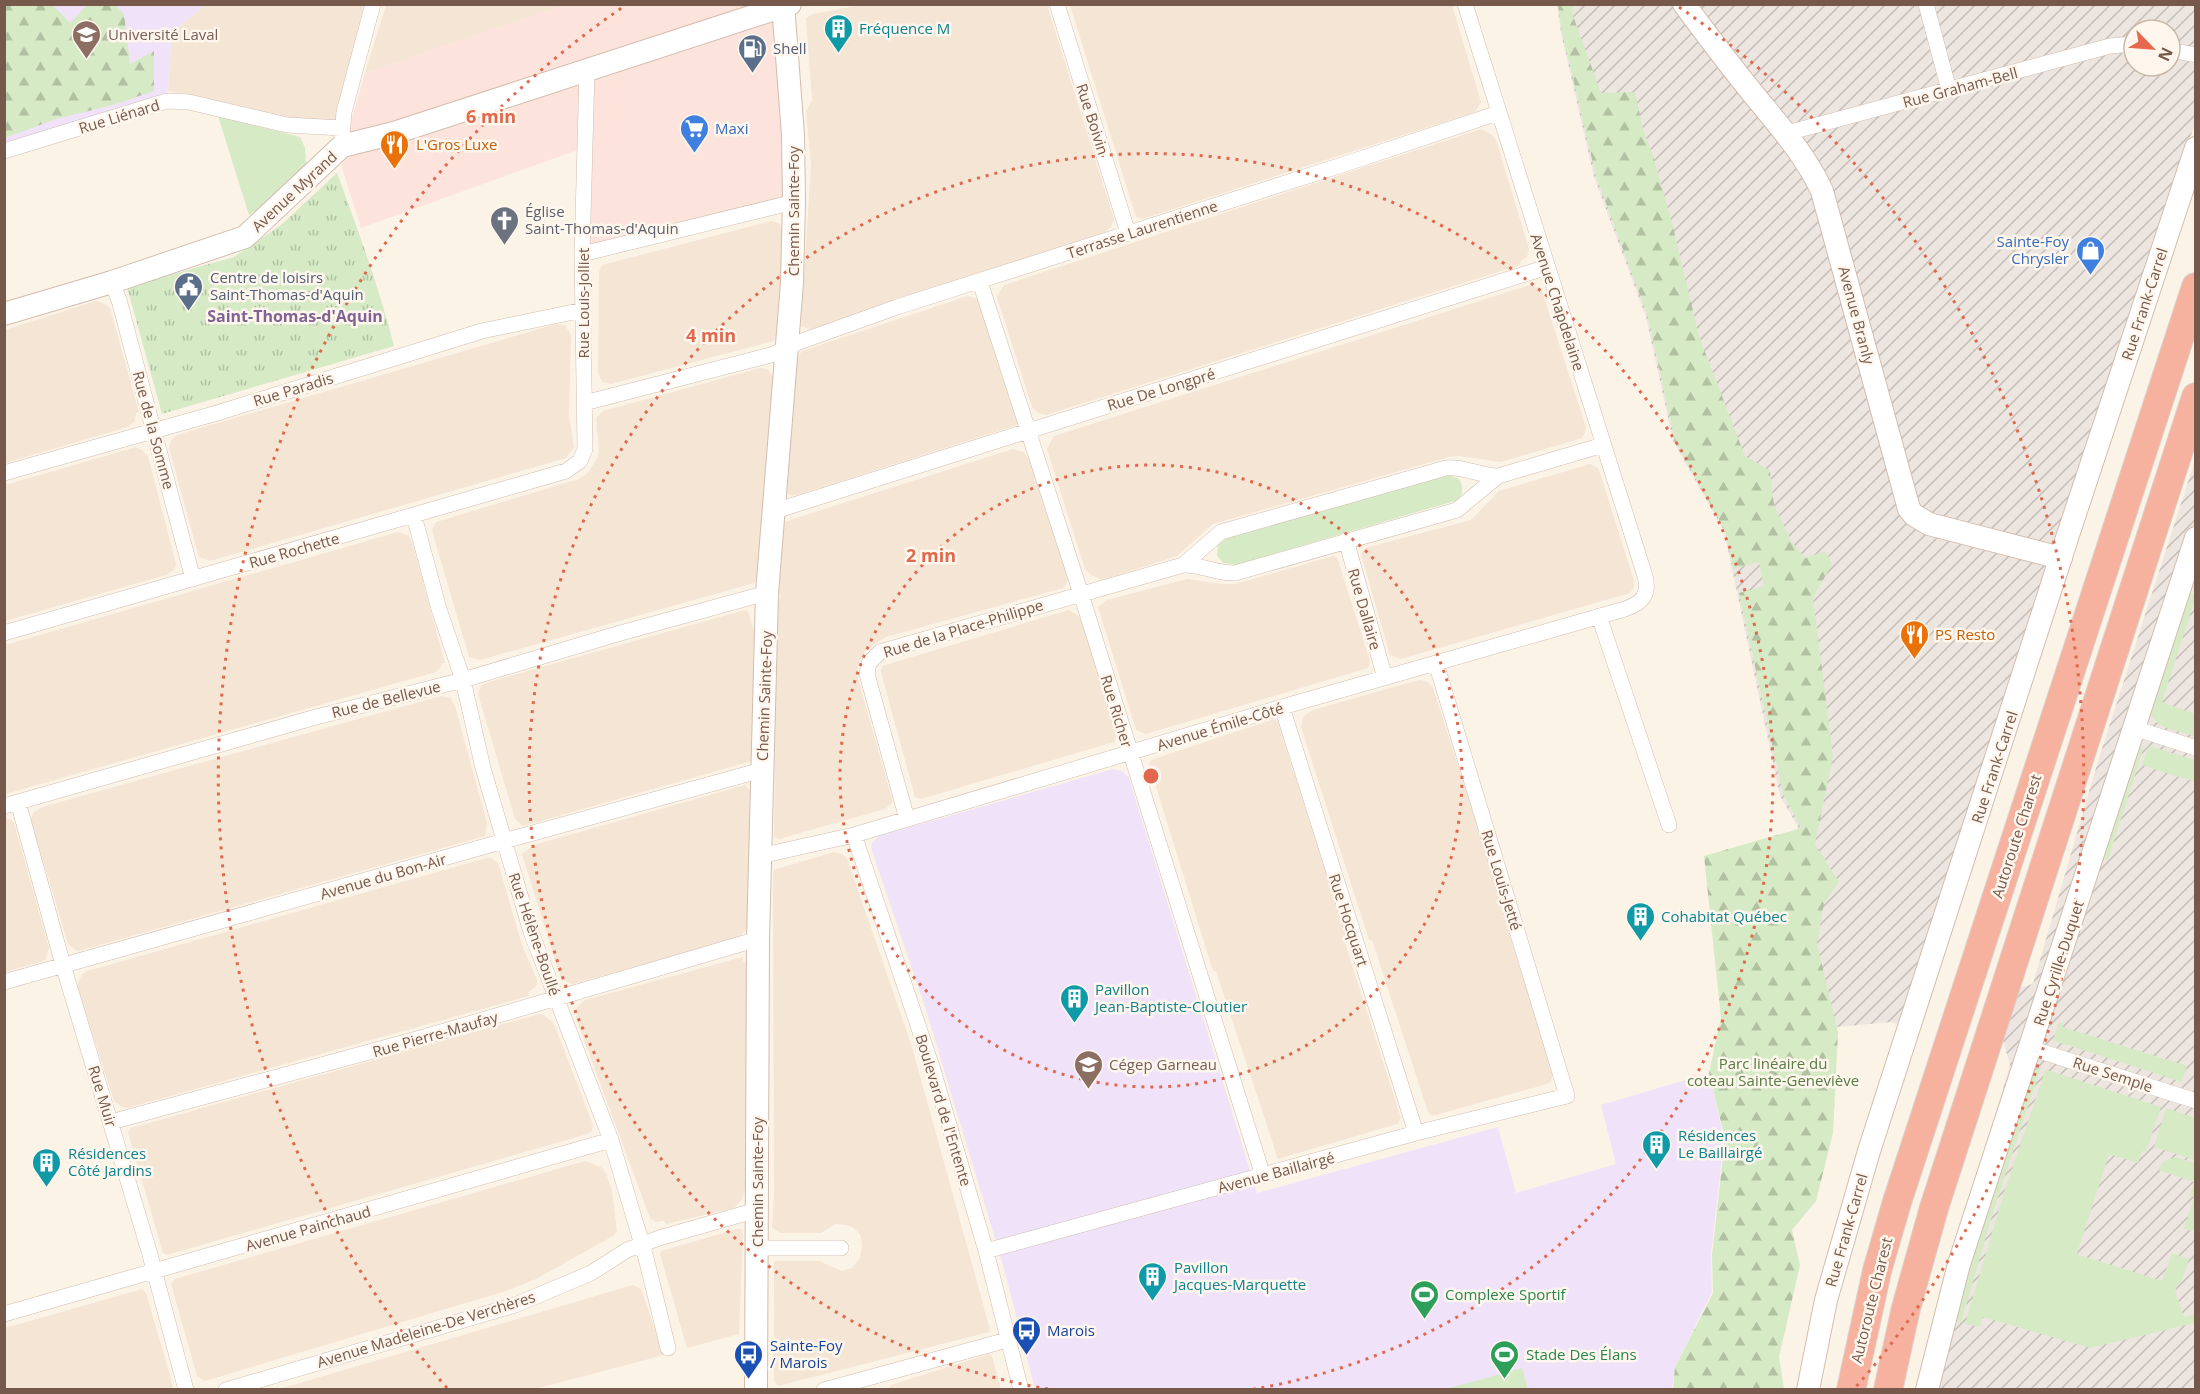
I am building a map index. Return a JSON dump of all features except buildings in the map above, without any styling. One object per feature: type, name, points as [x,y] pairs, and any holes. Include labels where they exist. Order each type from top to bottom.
[{"type":"highway","name":"Autoroute Charest","points":[[1851,1389],[1874,1282],[1897,1202],[2196,287]]},
{"type":"highway","points":[[1888,1389],[1906,1308],[1927,1230],[2196,397]]},
{"type":"street","points":[[342,137],[344,112],[373,4]]},
{"type":"street","name":"Rue Boivin","points":[[1057,4],[1128,233]]},
{"type":"street","name":"Avenue Chapdelaine","points":[[1465,4],[1647,584],[1643,599]]},
{"type":"street","name":"Avenue Branly","points":[[1684,4],[1787,133],[1815,175],[1828,208],[1909,509],[1929,524],[2061,558]]},
{"type":"street","points":[[1926,4],[1949,90]]},
{"type":"street","name":"Avenue Myrand","points":[[4,314],[112,282],[245,237],[342,137],[394,133],[587,72],[785,5]]},
{"type":"street","name":"Chemin Sainte-Foy","points":[[756,1389],[758,939],[767,593],[792,283],[795,202],[785,5]]},
{"type":"street","name":"Rue Graham-Bell","points":[[1787,133],[2110,46],[2122,45]]},
{"type":"street","name":"Rue Louis-Jolliet","points":[[580,461],[585,448],[582,254],[587,72]]},
{"type":"street","name":"Rue Liénard","points":[[4,151],[166,101],[189,102],[342,137]]},
{"type":"street","name":"Terrasse Laurentienne","points":[[787,348],[802,340],[897,307],[1498,113]]},
{"type":"street","name":"Rue Frank-Carrel","points":[[1808,1389],[1826,1300],[1869,1151],[2196,148]]},
{"type":"street","points":[[582,254],[795,202]]},
{"type":"street","name":"Rue De Longpré","points":[[775,511],[1547,267]]},
{"type":"street","name":"Rue de la Somme","points":[[112,282],[155,431],[193,579]]},
{"type":"street","name":"Rue Richer","points":[[980,282],[1081,594],[1263,1176]]},
{"type":"street","name":"Rue Paradis","points":[[4,473],[155,431],[482,331],[583,310]]},
{"type":"street","points":[[584,403],[771,355],[787,348]]},
{"type":"street","name":"Rue de la Place-Philippe","points":[[907,819],[867,674],[868,663],[880,652],[1183,565],[1196,565],[1235,573],[1457,510],[1498,476],[1603,445]]},
{"type":"street","name":"Rue Rochette","points":[[4,633],[566,471],[580,461]]},
{"type":"street","name":"Rue de la Place-Philippe","points":[[1183,565],[1221,532],[1446,468],[1498,476]]},
{"type":"street","name":"Rue Hélène-Boullé","points":[[414,516],[439,609],[463,680],[483,768],[531,932],[610,1140],[642,1245],[668,1348]]},
{"type":"street","name":"Rue Cyrille-Duquet","points":[[1927,1389],[1959,1264],[2196,538]]},
{"type":"street","name":"Rue Dallaire","points":[[1346,540],[1385,678]]},
{"type":"street","name":"Rue de Bellevue","points":[[11,804],[316,717],[463,680],[617,634],[767,593]]},
{"type":"street","name":"Avenue Émile-Côté","points":[[760,856],[854,835],[1282,707],[1632,607],[1643,599]]},
{"type":"street","points":[[1599,616],[1669,825]]},
{"type":"street","name":"Rue Louis-Jetté","points":[[1436,663],[1567,1096]]},
{"type":"street","name":"Rue Hocquart","points":[[1282,707],[1416,1133]]},
{"type":"street","points":[[2134,728],[2196,748]]},
{"type":"street","name":"Avenue du Bon-Air","points":[[4,982],[762,770]]},
{"type":"street","name":"Rue Muir","points":[[11,804],[111,1122],[186,1389]]},
{"type":"street","name":"Boulevard de l'Entente","points":[[854,835],[933,1070],[986,1251],[1021,1389]]},
{"type":"street","name":"Rue Pierre-Maufay","points":[[111,1122],[424,1037],[758,939]]},
{"type":"street","name":"Rue Semple","points":[[2030,1048],[2196,1101]]},
{"type":"street","name":"Avenue Baillairgé","points":[[986,1251],[1416,1133],[1567,1096]]},
{"type":"street","name":"Avenue Painchaud","points":[[4,1314],[154,1273],[610,1140]]},
{"type":"street","name":"Avenue Madeleine-De Verchères","points":[[226,1389],[516,1305],[591,1273],[627,1250],[757,1210]]},
{"type":"street","points":[[757,1248],[841,1248]]},
{"type":"street","points":[[824,1389],[870,1384],[1007,1340]]},
{"type":"shaded area","name":"Université Laval","points":[[5,5],[205,5],[172,33],[167,101],[5,150]]},
{"type":"shaded area","points":[[205,5],[364,5],[334,123],[330,125],[288,117],[168,91],[172,33]]},
{"type":"shaded area","points":[[386,5],[564,5],[365,73]]},
{"type":"shaded area","points":[[564,5],[783,5],[794,202],[582,254],[586,147],[361,228],[342,168],[349,129],[365,73]]},
{"type":"shaded area","points":[[861,5],[1047,5],[1114,219],[1111,227],[1105,232],[815,328],[809,329],[801,326],[811,165],[806,111],[812,100],[806,18],[813,14]]},
{"type":"shaded area","points":[[1070,5],[1452,5],[1481,102],[1475,112],[1142,219],[1136,217]]},
{"type":"shaded area","points":[[1557,5],[2195,5],[2195,123],[2128,322],[1912,1029],[1891,1022],[1837,1027],[1782,1025],[1798,827],[1780,796],[1724,531],[1673,441],[1646,317],[1594,177],[1561,33]]},
{"type":"shaded area","points":[[1481,129],[1496,140],[1529,249],[1527,257],[1520,262],[1520,265],[1046,415],[1038,413],[1032,407],[997,297],[1004,285]]},
{"type":"shaded area","points":[[772,221],[780,224],[783,230],[777,334],[773,341],[611,384],[602,382],[598,373],[599,272],[602,265]]},
{"type":"shaded area","points":[[1530,285],[1542,291],[1586,427],[1582,438],[1501,462],[1459,456],[1449,457],[1213,524],[1177,556],[1102,580],[1085,569],[1047,449],[1054,436]]},
{"type":"shaded area","points":[[968,296],[980,300],[1019,420],[1017,425],[797,495],[787,493],[797,358],[802,351]]},
{"type":"shaded area","points":[[96,301],[110,308],[139,412],[136,413],[135,421],[128,427],[5,463],[5,330]]},
{"type":"shaded area","points":[[556,324],[565,325],[571,335],[569,416],[574,447],[566,458],[210,561],[199,557],[169,448],[171,440],[177,435]]},
{"type":"shaded area","points":[[760,368],[768,369],[773,377],[758,575],[754,583],[480,660],[469,657],[432,530],[436,522],[579,479],[587,474],[598,457],[596,418],[603,411]]},
{"type":"shaded area","points":[[136,447],[148,456],[176,564],[174,570],[166,575],[5,621],[5,485]]},
{"type":"shaded area","points":[[1013,449],[1023,452],[1029,459],[1068,578],[1066,585],[1063,588],[886,637],[866,650],[859,661],[857,675],[893,802],[885,809],[779,839],[774,837],[777,609],[780,595],[778,591],[784,522]]},
{"type":"shaded area","points":[[2195,460],[2195,1389],[1915,1390],[2010,1065],[1990,996],[2033,984],[2098,761]]},
{"type":"shaded area","points":[[1590,464],[1598,468],[1600,473],[1634,581],[1634,587],[1630,593],[1401,659],[1390,655],[1361,554],[1365,548],[1471,520],[1499,491]]},
{"type":"shaded area","points":[[398,532],[409,536],[413,546],[445,663],[442,663],[436,672],[5,794],[5,645]]},
{"type":"shaded area","points":[[1333,556],[1337,557],[1370,661],[1368,668],[1146,734],[1136,730],[1098,607],[1107,600],[1187,579],[1235,584]]},
{"type":"shaded area","points":[[1069,610],[1080,617],[1118,737],[1114,742],[921,799],[915,797],[881,672],[882,666]]},
{"type":"shaded area","points":[[748,611],[754,630],[752,761],[523,826],[515,819],[478,694],[481,686]]},
{"type":"shaded area","points":[[1419,680],[1428,682],[1433,688],[1500,896],[1498,898],[1553,1073],[1551,1081],[1547,1084],[1432,1116],[1428,1112],[1372,940],[1369,940],[1301,727],[1304,716],[1313,710]]},
{"type":"shaded area","points":[[441,696],[450,698],[455,706],[487,823],[485,836],[82,950],[77,951],[68,944],[31,820],[33,813],[42,807]]},
{"type":"shaded area","points":[[1274,719],[1277,720],[1347,939],[1344,940],[1401,1118],[1397,1124],[1278,1159],[1216,971],[1213,971],[1149,764],[1151,760]]},
{"type":"shaded area","name":"Cégep Garneau","points":[[1113,769],[1122,771],[1129,778],[1257,1193],[1498,1127],[1516,1193],[1616,1164],[1601,1105],[1709,1073],[1724,1139],[1711,1254],[1712,1292],[1675,1367],[1672,1389],[1035,1389],[1003,1265],[925,1007],[871,848],[872,843],[879,836]]},
{"type":"shaded area","points":[[745,785],[750,791],[748,927],[746,930],[738,938],[573,984],[564,981],[559,973],[522,854],[534,845]]},
{"type":"shaded area","points":[[10,819],[14,823],[49,948],[46,959],[5,972],[4,820]]},
{"type":"shaded area","points":[[834,852],[847,858],[912,1047],[990,1329],[989,1332],[778,1386],[774,1382],[774,1261],[819,1261],[842,1271],[852,1268],[860,1258],[862,1247],[861,1236],[854,1228],[846,1225],[835,1224],[821,1233],[780,1233],[772,1227],[774,1197],[773,872],[776,869]]},
{"type":"shaded area","points":[[487,858],[498,863],[522,945],[537,980],[537,985],[528,993],[529,996],[127,1108],[114,1101],[77,985],[82,974]]},
{"type":"shaded area","points":[[743,957],[743,961],[750,967],[745,1192],[734,1208],[666,1224],[664,1221],[656,1222],[650,1218],[576,1018],[577,1007],[585,1000]]},
{"type":"shaded area","points":[[539,1014],[544,1015],[554,1024],[593,1125],[592,1131],[167,1255],[163,1253],[128,1132],[131,1128]]},
{"type":"shaded area","points":[[585,1161],[601,1167],[606,1173],[612,1191],[617,1231],[613,1236],[536,1279],[506,1291],[205,1381],[197,1376],[171,1284],[175,1279]]},
{"type":"shaded area","points":[[741,1229],[743,1235],[739,1334],[687,1348],[660,1254],[662,1251]]},
{"type":"shaded area","points":[[633,1285],[641,1289],[664,1355],[535,1389],[276,1390]]},
{"type":"shaded area","points":[[142,1289],[146,1293],[173,1386],[171,1389],[5,1389],[5,1328]]},
{"type":"shaded area","points":[[989,1354],[992,1356],[1001,1389],[888,1389],[891,1385]]},
{"type":"green space","name":"Université Laval","points":[[53,5],[70,23],[87,5],[115,5],[124,14],[130,64],[154,51],[154,91],[113,105],[56,119],[5,138],[4,6]]},
{"type":"green space","name":"Parc linéaire du coteau Sainte-Geneviève","points":[[1558,5],[1574,5],[1572,13],[1601,93],[1635,92],[1643,129],[1671,219],[1699,336],[1745,456],[1770,471],[1774,505],[1791,541],[1805,558],[1826,551],[1832,564],[1813,598],[1833,756],[1815,844],[1839,882],[1824,903],[1817,944],[1838,1032],[1833,1133],[1816,1201],[1792,1230],[1800,1265],[1779,1357],[1784,1389],[1673,1389],[1675,1367],[1713,1293],[1712,1255],[1725,1139],[1709,1073],[1721,1018],[1704,856],[1801,828],[1783,794],[1739,593],[1764,586],[1759,562],[1733,569],[1725,530],[1675,441],[1648,317],[1596,176],[1562,32]]},
{"type":"green space","points":[[218,116],[300,137],[305,148],[306,164],[249,215]]},
{"type":"green space","points":[[337,173],[375,280],[394,346],[162,414],[127,287],[234,257],[281,225]]},
{"type":"green space","points":[[1449,475],[1459,479],[1462,485],[1462,494],[1455,501],[1235,565],[1223,563],[1217,555],[1218,545],[1225,539]]},
{"type":"green space","points":[[2188,592],[2195,595],[2195,599],[2162,702],[2195,714],[2195,736],[2161,725],[2155,721],[2149,709]]},
{"type":"green space","points":[[2149,746],[2195,760],[2195,782],[2142,765]]},
{"type":"green space","points":[[2144,747],[2108,860],[2101,857],[2137,750]]},
{"type":"green space","points":[[2059,1022],[2064,1023],[2063,1027],[2187,1066],[2182,1082],[2055,1041],[2053,1040]]},
{"type":"green space","points":[[2041,1067],[1994,1209],[1961,1323],[1955,1320],[1969,1265],[2032,1072]]},
{"type":"green space","points":[[2047,1070],[2161,1107],[2146,1152],[2142,1151],[2138,1163],[2109,1154],[2077,1254],[2162,1281],[2172,1253],[2189,1259],[2182,1281],[2175,1292],[2184,1317],[2195,1314],[2195,1323],[2090,1348],[1983,1317],[1980,1327],[1965,1324],[2005,1189]]},
{"type":"green space","points":[[2166,1108],[2195,1118],[2195,1160],[2154,1147]]},
{"type":"green space","points":[[2175,1157],[2195,1163],[2196,1221],[2192,1231],[2184,1229],[2194,1197],[2190,1195],[2194,1182],[2158,1170],[2163,1163]]},
{"type":"green space","name":"Stade Des Élans","points":[[1522,1368],[1528,1389],[1446,1389]]},
{"type":"place","name":"Fréquence M","points":[[838,54]]},
{"type":"place","name":"Université Laval","points":[[87,60]]},
{"type":"place","name":"Shell","points":[[752,74]]},
{"type":"place","name":"Maxi","points":[[694,154]]},
{"type":"place","name":"L'Gros Luxe","points":[[395,170]]},
{"type":"place","name":"Église Saint-Thomas-d'Aquin","points":[[504,246]]},
{"type":"place","name":"Sainte-Foy Chrysler","points":[[2090,276]]},
{"type":"place","name":"Centre de loisirs Saint-Thomas-d'Aquin","points":[[189,312]]},
{"type":"place","name":"PS Resto","points":[[1914,660]]},
{"type":"place","name":"Cohabitat Québec","points":[[1640,942]]},
{"type":"place","name":"Pavillon Jean-Baptiste-Cloutier","points":[[1074,1024]]},
{"type":"place","name":"Cégep Garneau","points":[[1088,1090]]},
{"type":"place","name":"Résidences Le Baillairgé","points":[[1657,1170]]},
{"type":"place","name":"Résidences Côté Jardins","points":[[47,1188]]},
{"type":"place","name":"Pavillon Jacques-Marquette","points":[[1153,1302]]},
{"type":"place","name":"Complexe Sportif","points":[[1424,1320]]},
{"type":"place","name":"Marois","points":[[1026,1356]]},
{"type":"place","name":"Sainte-Foy / Marois","points":[[749,1380]]},
{"type":"place","name":"Stade Des Élans","points":[[1505,1380]]},
{"type":"district","name":"Saint-Thomas-d'Aquin","points":[[295,316]]}]
